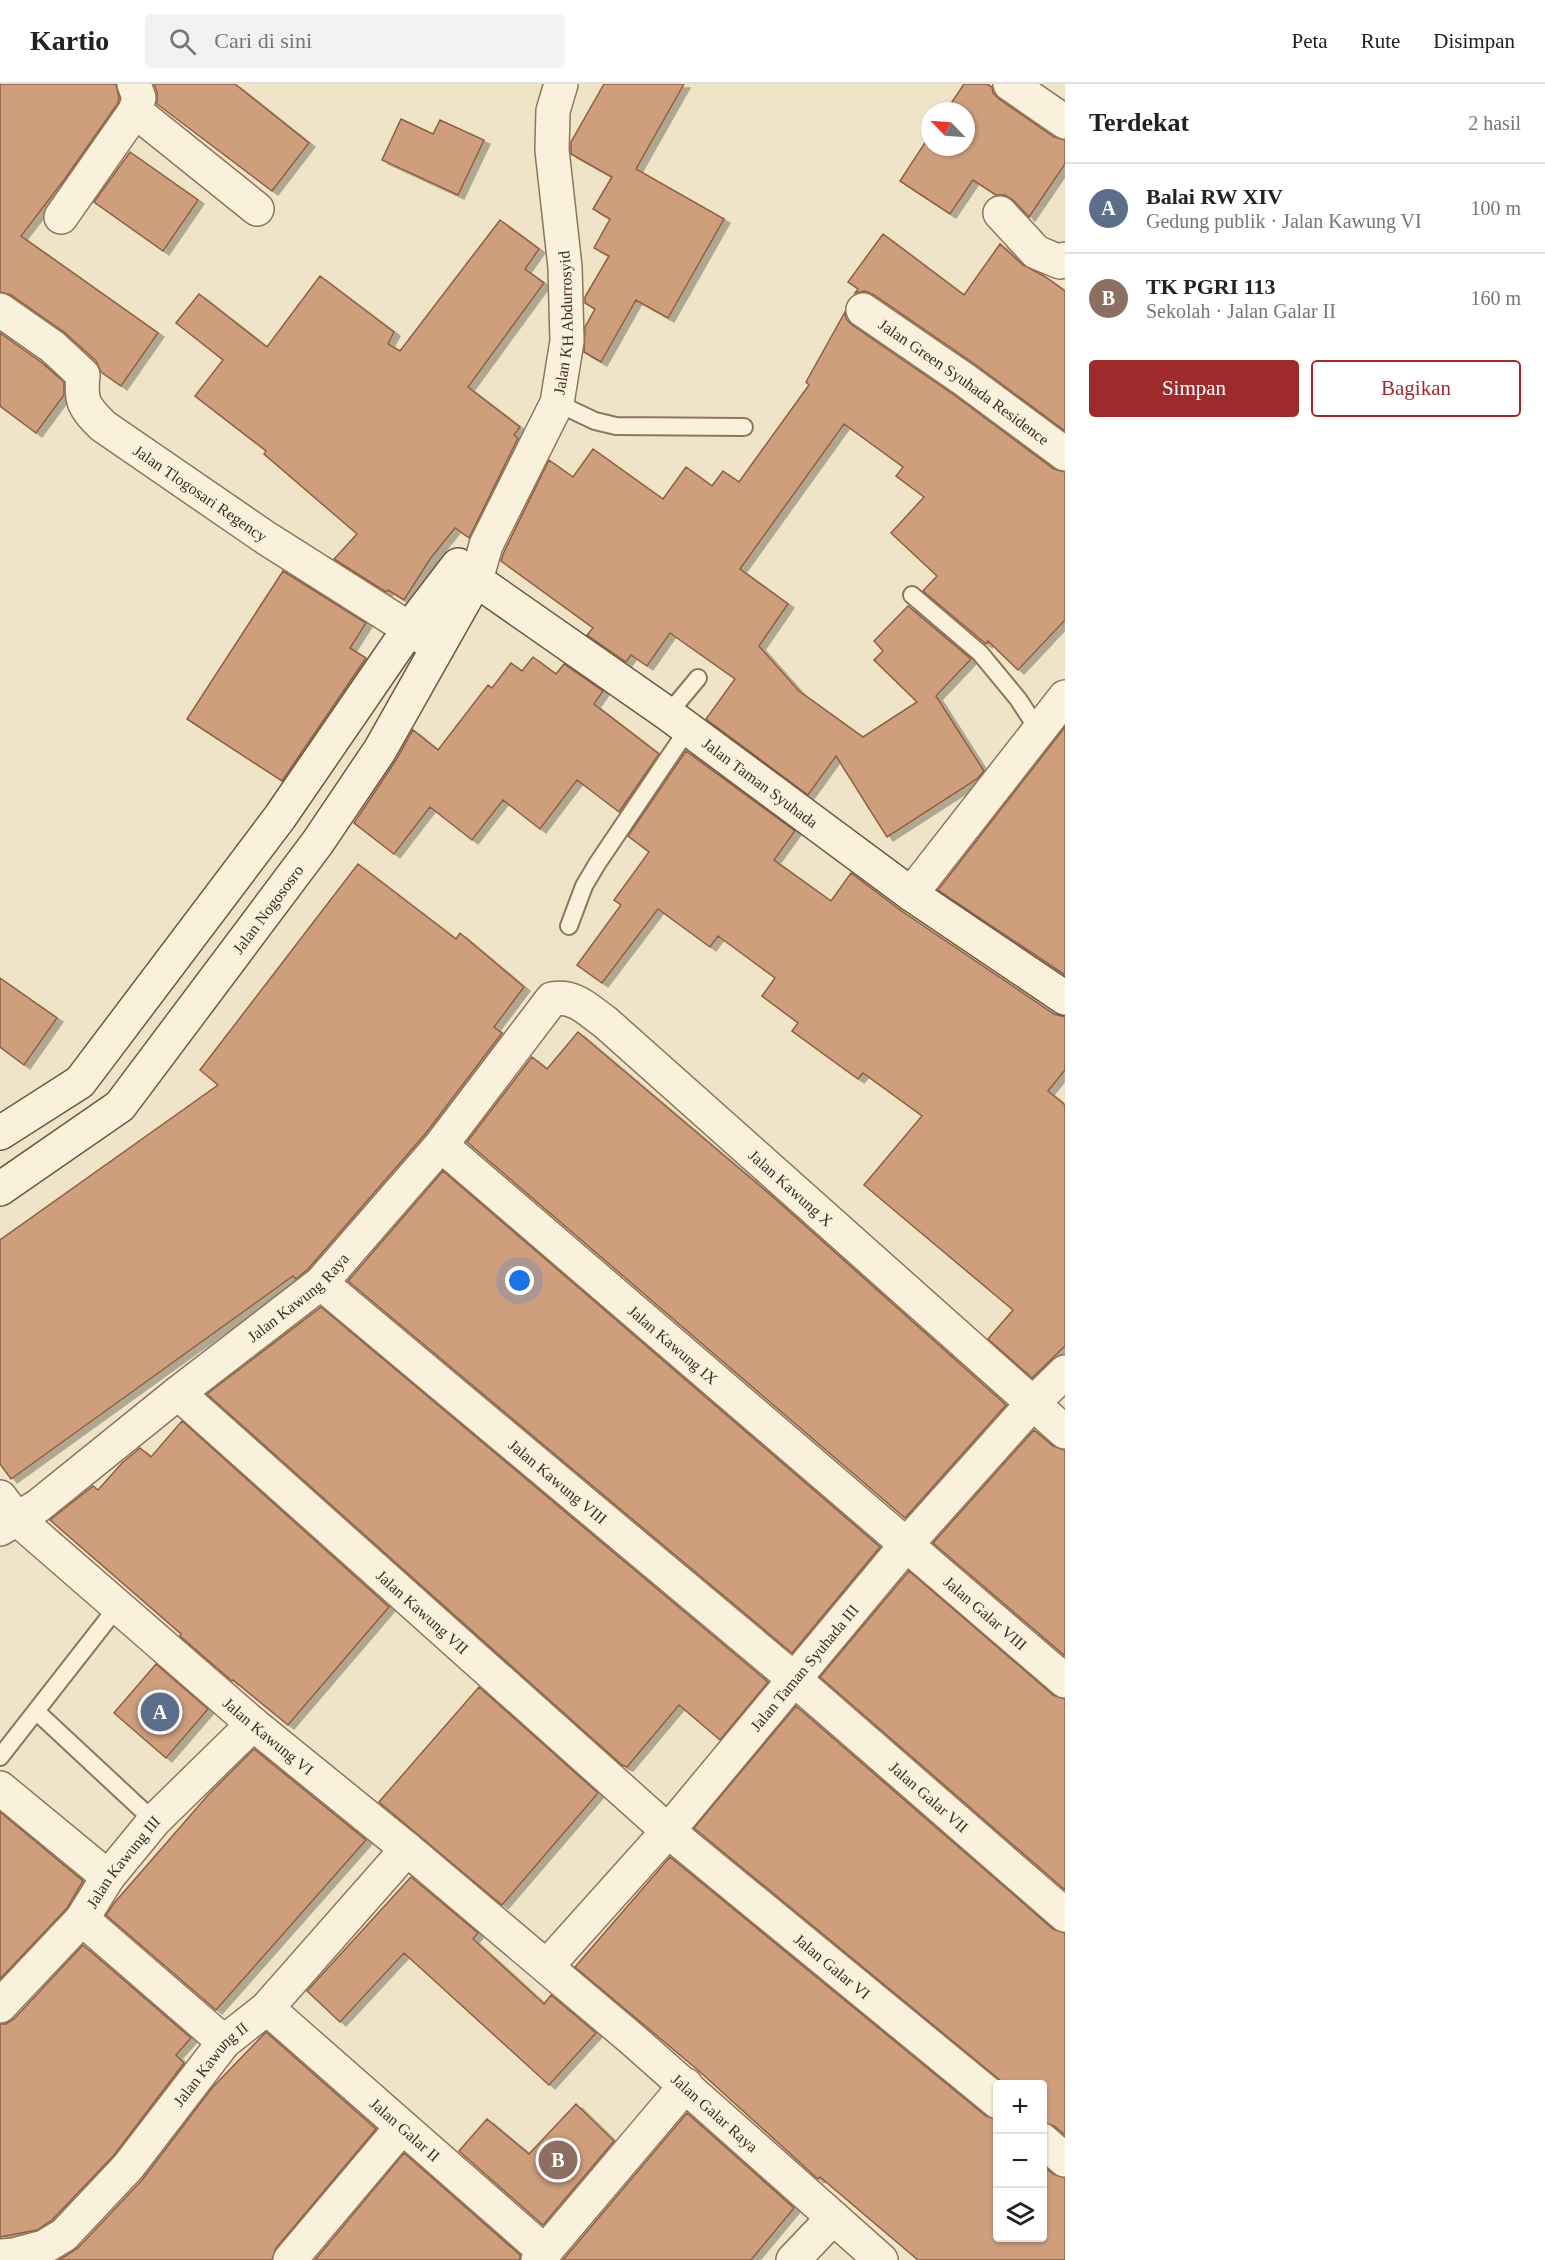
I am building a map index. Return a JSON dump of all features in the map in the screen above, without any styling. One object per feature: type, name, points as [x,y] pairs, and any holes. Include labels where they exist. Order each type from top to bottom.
[{"type":"street","name":"Jalan KH Abdurrosyid","points":[[467,573],[486,545],[557,403],[567,341],[565,267],[552,150],[553,111],[561,84]]},
{"type":"street","points":[[1010,84],[1065,122]]},
{"type":"street","points":[[61,218],[135,97],[257,209]]},
{"type":"street","points":[[1000,213],[1036,252],[1060,262],[1065,259]]},
{"type":"street","name":"Jalan Tlogosari Regency","points":[[0,310],[53,347],[83,375],[81,394],[90,413],[103,426],[266,538],[438,647]]},
{"type":"street","name":"Jalan Green Syuhada Residence","points":[[863,310],[965,380],[1065,454]]},
{"type":"street","points":[[0,1133],[80,1082],[280,817],[409,629],[467,573]]},
{"type":"street","name":"Jalan Nogososro","points":[[0,1189],[120,1106],[318,842],[380,750],[438,647],[467,573]]},
{"type":"street","name":"Jalan Taman Syuhada","points":[[467,573],[678,721],[911,894],[1065,998]]},
{"type":"street","points":[[911,894],[1065,697]]},
{"type":"street","points":[[280,817],[318,842]]},
{"type":"street","name":"Jalan Kawung X","points":[[543,1011],[552,999],[565,997],[580,1004],[605,1022],[1049,1388],[1065,1432]]},
{"type":"street","name":"Jalan Kawung Raya","points":[[5,1515],[38,1506],[178,1393],[321,1283],[441,1145],[543,1011]]},
{"type":"street","name":"Jalan Kawung IX","points":[[441,1145],[906,1545]]},
{"type":"street","name":"Jalan Kawung VIII","points":[[321,1283],[794,1679]]},
{"type":"street","name":"Jalan Taman Syuhada III","points":[[547,1966],[668,1831],[906,1545],[1049,1388]]},
{"type":"street","name":"Jalan Kawung VII","points":[[178,1393],[668,1831]]},
{"type":"street","name":"Jalan Kawung VI","points":[[5,1515],[118,1606],[253,1724],[547,1966]]},
{"type":"street","name":"Jalan Galar VIII","points":[[906,1545],[1065,1681]]},
{"type":"street","name":"Jalan Galar VII","points":[[794,1679],[1065,1915]]},
{"type":"street","name":"Jalan Kawung III","points":[[0,2006],[82,1919],[108,1877],[154,1821],[253,1724]]},
{"type":"street","points":[[0,1788],[108,1877]]},
{"type":"street","name":"Jalan Galar VI","points":[[668,1831],[993,2098]]},
{"type":"street","name":"Jalan Kawung II","points":[[0,2256],[14,2255],[44,2247],[64,2235],[128,2167],[224,2042],[267,2008],[407,1849]]},
{"type":"street","points":[[82,1919],[224,2042]]},
{"type":"street","name":"Jalan Galar Raya","points":[[547,1966],[686,2085],[880,2260]]},
{"type":"street","name":"Jalan Galar II","points":[[267,2008],[402,2127],[541,2256],[686,2085]]},
{"type":"street","points":[[290,2260],[402,2127]]},
{"type":"street","points":[[1047,2144],[1065,2160]]},
{"type":"street","points":[[794,2260],[832,2219]]},
{"type":"lane","points":[[557,403],[595,421],[616,426],[744,427]]},
{"type":"lane","points":[[912,596],[980,653],[1018,699],[1039,730]]},
{"type":"lane","points":[[570,926],[584,886],[678,721],[698,678]]},
{"type":"lane","points":[[0,1757],[118,1606]]},
{"type":"lane","points":[[37,1712],[154,1821]]},
{"type":"building","points":[[0,84],[116,84],[118,103],[21,236],[158,333],[121,386],[101,372],[96,361],[64,332],[11,295],[0,292]]},
{"type":"building","points":[[154,84],[235,84],[309,143],[272,191],[157,104]]},
{"type":"building","points":[[604,84],[684,84],[636,169],[724,219],[668,318],[636,300],[601,362],[584,352],[585,327],[595,309],[585,303],[585,297],[609,256],[594,248],[610,219],[593,209],[612,177],[571,154],[571,142]]},
{"type":"building","points":[[964,84],[987,84],[992,87],[993,93],[999,99],[1054,137],[1065,140],[1065,164],[1029,217],[1013,200],[1005,195],[996,195],[973,180],[950,214],[900,181],[921,149],[921,156],[975,156],[975,102],[952,102]]},
{"type":"building","points":[[401,119],[433,134],[440,120],[484,140],[458,195],[382,160]]},
{"type":"building","points":[[130,152],[198,200],[163,251],[94,202]]},
{"type":"building","points":[[500,220],[539,249],[525,269],[544,283],[468,387],[520,427],[514,435],[518,438],[469,538],[455,528],[430,559],[404,600],[388,590],[386,592],[334,559],[357,534],[264,454],[266,451],[195,396],[223,360],[176,323],[199,294],[267,347],[320,276],[394,332],[388,344],[400,351]]},
{"type":"building","points":[[883,234],[964,295],[1000,244],[1023,265],[1065,291],[1065,431],[976,365],[874,295],[865,291],[855,293],[858,289],[848,282]]},
{"type":"building","points":[[845,312],[846,319],[852,325],[954,395],[1054,469],[1065,472],[1065,620],[1018,670],[988,641],[986,644],[923,591],[937,576],[891,533],[924,497],[896,476],[903,467],[844,424],[740,569],[788,604],[759,646],[799,691],[863,737],[917,702],[874,660],[883,651],[874,641],[908,606],[971,659],[936,696],[984,771],[977,779],[887,837],[836,756],[808,795],[706,719],[735,679],[670,633],[647,666],[631,655],[626,662],[587,635],[593,628],[501,561],[549,460],[573,477],[593,449],[663,499],[686,467],[712,486],[723,471],[739,482],[809,385],[806,382]]},
{"type":"building","points":[[0,333],[41,362],[64,382],[64,395],[36,433],[0,406]]},
{"type":"building","points":[[283,571],[366,623],[350,648],[366,658],[282,781],[187,719]]},
{"type":"building","points":[[533,657],[556,674],[564,664],[603,691],[594,704],[659,754],[619,812],[577,780],[540,829],[503,800],[472,840],[430,807],[394,854],[354,823],[413,730],[438,750],[488,685],[492,688],[511,663],[522,671]]},
{"type":"building","points":[[1065,727],[1065,975],[938,890]]},
{"type":"building","points":[[686,751],[795,831],[774,860],[831,901],[851,873],[900,910],[1054,1014],[1065,1017],[1065,1070],[1048,1091],[1065,1105],[1065,1346],[1032,1378],[988,1339],[1013,1310],[864,1185],[922,1116],[863,1073],[858,1079],[792,1031],[798,1023],[762,996],[775,978],[718,936],[710,947],[658,909],[602,983],[577,965],[621,905],[614,900],[649,852],[628,836]]},
{"type":"building","points":[[358,864],[456,939],[460,933],[524,987],[494,1027],[502,1033],[426,1133],[308,1269],[296,1279],[293,1276],[11,1479],[0,1464],[0,1240],[218,1085],[200,1070]]},
{"type":"building","points":[[0,978],[57,1018],[24,1065],[0,1047]]},
{"type":"building","points":[[578,1032],[773,1197],[1006,1405],[905,1518],[467,1142],[532,1057],[547,1069]]},
{"type":"building","points":[[443,1171],[880,1547],[792,1653],[348,1281]]},
{"type":"building","points":[[321,1307],[768,1682],[720,1740],[679,1705],[627,1767],[622,1765],[207,1394]]},
{"type":"building","points":[[182,1421],[389,1607],[288,1725],[232,1681],[50,1520],[93,1486],[98,1490],[122,1463],[140,1448],[151,1457]]},
{"type":"building","points":[[1034,1430],[1053,1446],[1065,1450],[1065,1656],[933,1543]]},
{"type":"building","points":[[909,1571],[1053,1695],[1065,1699],[1065,1890],[820,1677]]},
{"type":"building","points":[[156,1664],[208,1709],[166,1758],[114,1713]]},
{"type":"building","points":[[479,1687],[598,1793],[502,1905],[379,1802]]},
{"type":"building","points":[[796,1706],[1053,1929],[1065,1933],[1065,2135],[1047,2124],[1047,2080],[1000,2080],[694,1828]]},
{"type":"building","points":[[254,1749],[366,1840],[216,2010],[106,1915],[209,1794]]},
{"type":"building","points":[[0,1812],[83,1881],[67,1908],[0,1979]]},
{"type":"building","points":[[670,1857],[986,2116],[993,2118],[993,2242],[1047,2242],[1047,2169],[1065,2178],[1065,2260],[918,2260],[820,2177],[818,2179],[699,2071],[575,1967]]},
{"type":"building","points":[[411,1877],[478,1933],[473,1939],[544,2004],[551,1995],[596,2033],[549,2085],[404,1953],[340,2022],[307,1991]]},
{"type":"building","points":[[83,1945],[191,2038],[176,2055],[184,2063],[114,2155],[52,2220],[37,2230],[0,2237],[0,2024],[6,2024],[14,2019]]},
{"type":"building","points":[[266,2032],[376,2129],[276,2248],[272,2260],[59,2260],[78,2248],[142,2180],[212,2088]]},
{"type":"building","points":[[576,2104],[614,2141],[543,2225],[459,2151],[487,2119],[529,2154]]},
{"type":"building","points":[[687,2113],[794,2208],[751,2260],[563,2260]]},
{"type":"building","points":[[404,2153],[520,2255],[520,2260],[315,2260]]},
{"type":"place","name":"Balai RW XIV","points":[[160,1712]]},
{"type":"place","name":"TK PGRI 113","points":[[558,2160]]}]
